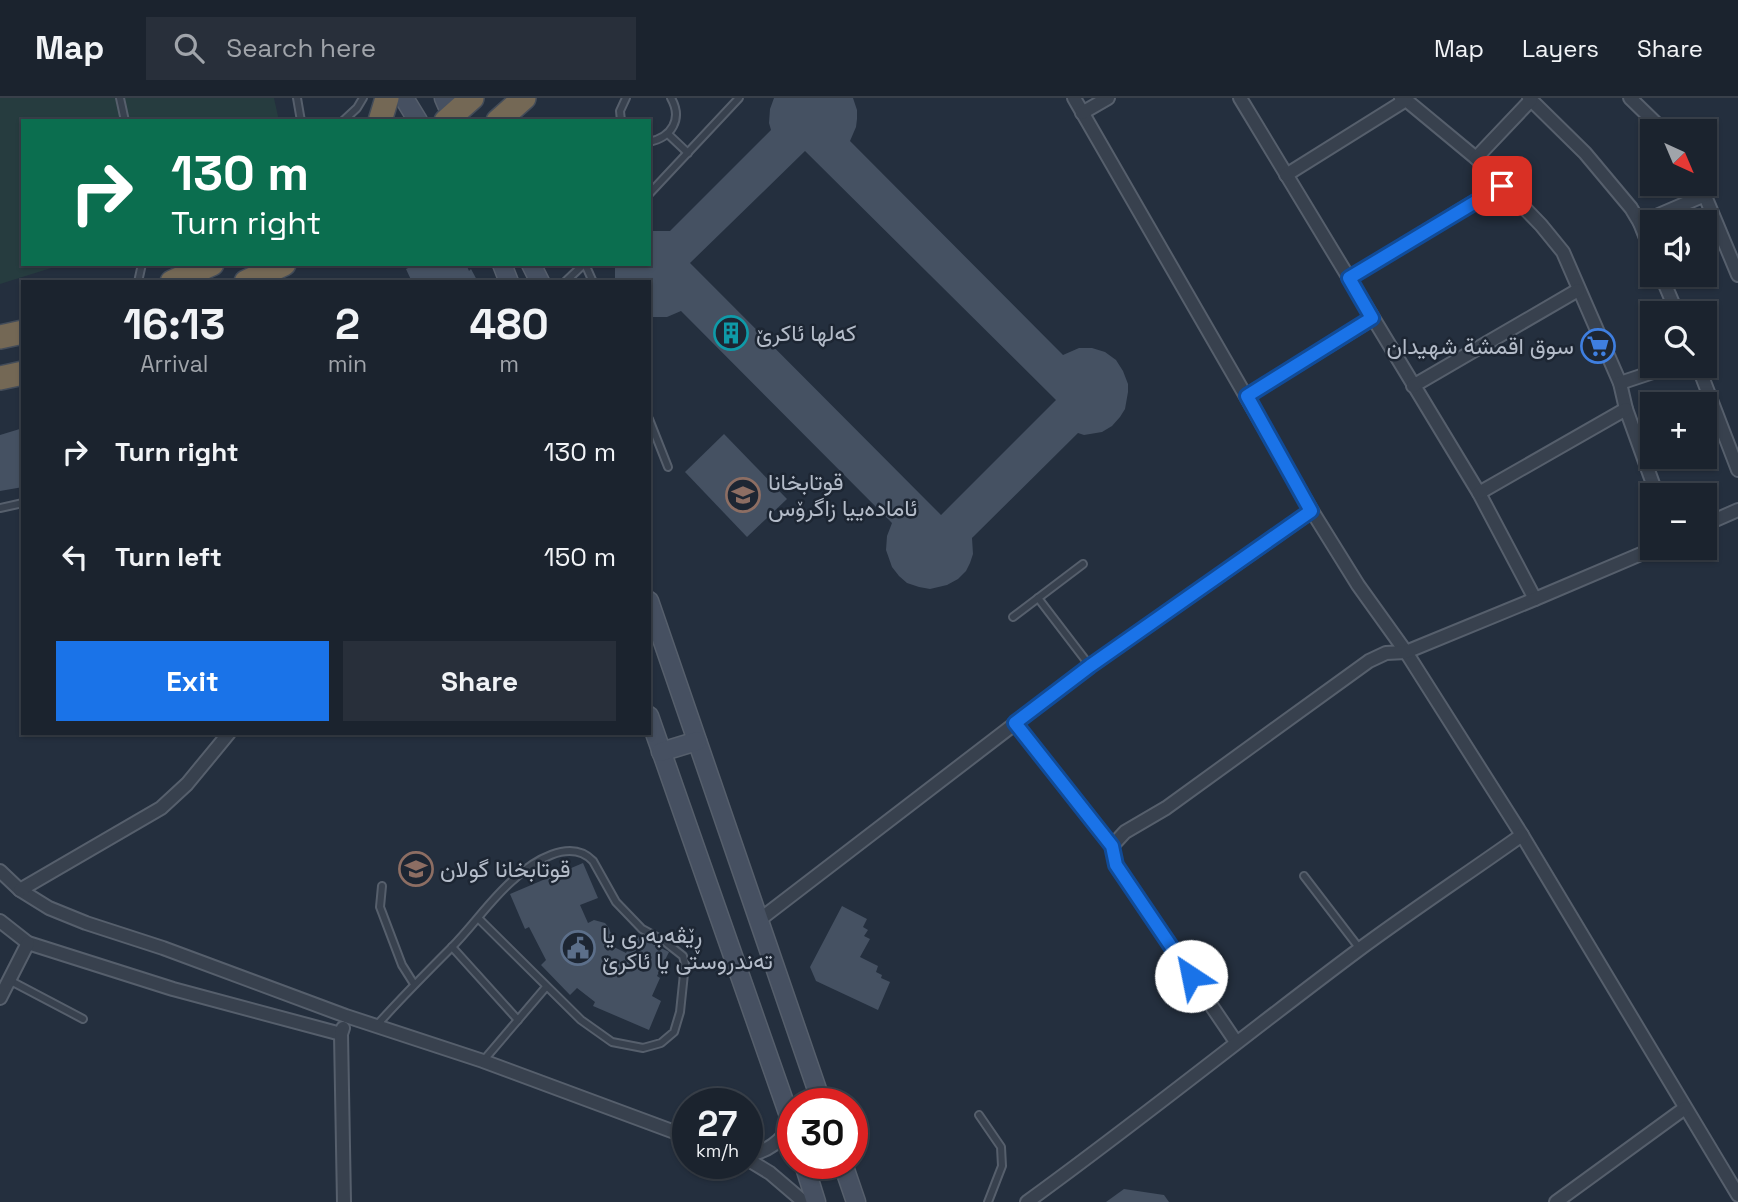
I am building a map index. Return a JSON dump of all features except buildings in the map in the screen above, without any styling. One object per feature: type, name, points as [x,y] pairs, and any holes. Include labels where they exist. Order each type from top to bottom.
[{"type":"highway","points":[[381,119],[387,98]]},
{"type":"highway","points":[[449,114],[472,98]]},
{"type":"highway","points":[[501,119],[518,108]]},
{"type":"highway","points":[[176,280],[207,266]]},
{"type":"highway","points":[[250,280],[280,266]]},
{"type":"highway","points":[[0,337],[21,332]]},
{"type":"highway","points":[[0,378],[21,373]]},
{"type":"street","points":[[404,98],[417,119]]},
{"type":"street","points":[[1074,98],[1311,511],[1358,585],[1406,652],[1522,835],[1738,1195]]},
{"type":"street","points":[[1082,113],[1108,98]]},
{"type":"street","points":[[1240,98],[1479,494],[1535,599]]},
{"type":"street","points":[[1630,98],[1652,119]]},
{"type":"street","points":[[1286,175],[1403,99],[1476,158],[1541,225],[1563,252],[1620,383],[1626,409],[1653,483]]},
{"type":"street","points":[[1476,158],[1530,99],[1585,153],[1631,208],[1640,223]]},
{"type":"street","points":[[1349,278],[1502,186]]},
{"type":"street","points":[[1664,210],[1689,196]]},
{"type":"street","points":[[1705,196],[1738,273]]},
{"type":"street","points":[[1412,386],[1578,290]]},
{"type":"street","points":[[1247,396],[1372,318]]},
{"type":"street","points":[[1620,383],[1640,376]]},
{"type":"street","points":[[1703,378],[1738,470]]},
{"type":"street","points":[[1479,494],[1626,409]]},
{"type":"street","points":[[1717,520],[1738,510]]},
{"type":"street","points":[[758,921],[1090,666],[1311,511]]},
{"type":"street","points":[[1236,1042],[1116,865],[1112,846],[1125,832],[1166,808],[1369,661],[1386,653],[1406,652],[1640,554]]},
{"type":"street","points":[[651,607],[816,1088]]},
{"type":"street","points":[[651,722],[779,1088]]},
{"type":"street","points":[[20,890],[161,808],[187,785],[227,735]]},
{"type":"street","points":[[661,752],[697,741]]},
{"type":"street","points":[[1027,1202],[1360,948],[1522,835]]},
{"type":"street","points":[[0,871],[20,890],[49,908],[86,923],[163,948],[376,1027],[483,1061],[672,1131]]},
{"type":"street","points":[[0,920],[28,943],[173,989],[341,1034]]},
{"type":"street","points":[[0,998],[28,943]]},
{"type":"street","points":[[344,1202],[341,1034],[346,1016]]},
{"type":"street","points":[[1556,1202],[1685,1108]]},
{"type":"street","points":[[763,1169],[804,1202]]},
{"type":"street","points":[[809,1179],[816,1202]]},
{"type":"street","points":[[848,1179],[856,1202]]},
{"type":"lane","points":[[120,98],[125,119]]},
{"type":"lane","points":[[297,98],[301,119]]},
{"type":"lane","points":[[345,119],[363,98]]},
{"type":"lane","points":[[621,119],[620,111],[626,98]]},
{"type":"lane","points":[[651,141],[668,134],[673,127],[676,110],[671,98]]},
{"type":"lane","points":[[651,192],[739,98]]},
{"type":"lane","points":[[668,134],[688,153]]},
{"type":"lane","points":[[567,280],[582,266]]},
{"type":"lane","points":[[651,424],[668,467]]},
{"type":"lane","points":[[0,508],[21,503]]},
{"type":"lane","points":[[1013,617],[1083,564]]},
{"type":"lane","points":[[1038,598],[1090,666]]},
{"type":"lane","points":[[1015,723],[1112,846]]},
{"type":"lane","points":[[376,1027],[513,880],[533,864],[551,855],[578,851],[593,860],[616,902],[642,929],[683,956],[685,964],[680,1012],[674,1032],[661,1043],[643,1048],[612,1042],[580,1020],[478,918]]},
{"type":"lane","points":[[1304,876],[1360,948]]},
{"type":"lane","points":[[382,886],[380,906],[402,965],[414,984]]},
{"type":"lane","points":[[452,947],[518,1020]]},
{"type":"lane","points":[[9,980],[83,1019]]},
{"type":"lane","points":[[483,1061],[546,987]]},
{"type":"lane","points":[[979,1115],[1001,1147],[1002,1167],[988,1202]]},
{"type":"green space","points":[[0,98],[274,98],[279,119],[21,119],[21,266],[58,266],[0,284]]},
{"type":"place","name":"کەلها ئاکرێ","points":[[731,333]]},
{"type":"place","name":"سوق اقمشة شهيدان","points":[[1598,346]]},
{"type":"place","name":"قوتابخانا ئامادەییا زاگرۆس","points":[[743,495]]},
{"type":"place","name":"قوتابخانا گولان","points":[[416,869]]},
{"type":"place","name":"ڕێڤەبەری یا تەندروستی یا ئاکرێ","points":[[578,948]]},
{"type":"route","points":[[1191,976],[1116,865],[1112,846],[1015,723],[1090,666],[1311,511],[1247,396],[1372,318],[1349,278],[1502,186]]}]
